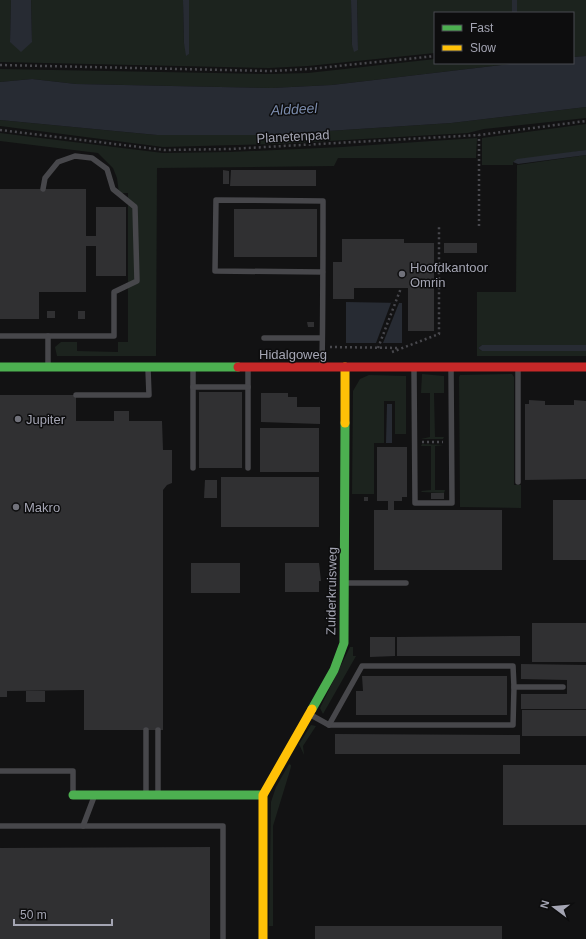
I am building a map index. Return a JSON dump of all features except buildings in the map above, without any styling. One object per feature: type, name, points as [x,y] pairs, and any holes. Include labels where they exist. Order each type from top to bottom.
[{"type":"street","name":"Hidalgoweg","points":[[0,367],[586,366]]},
{"type":"street","name":"Zuiderkruisweg","points":[[263,939],[263,795],[334,670],[344,643],[345,367]]},
{"type":"street","points":[[73,795],[263,795]]},
{"type":"lane","points":[[0,336],[114,336],[114,292],[137,281],[135,207],[113,190],[108,169],[98,161],[88,158],[69,156],[58,162],[45,178],[43,189]]},
{"type":"lane","points":[[322,367],[323,272],[323,201],[216,200],[215,271],[323,272]]},
{"type":"lane","points":[[48,336],[48,367]]},
{"type":"lane","points":[[264,338],[322,338]]},
{"type":"lane","points":[[76,395],[148,395],[148,367]]},
{"type":"lane","points":[[193,367],[193,468]]},
{"type":"lane","points":[[248,367],[248,468]]},
{"type":"lane","points":[[414,367],[415,503],[452,503],[451,367]]},
{"type":"lane","points":[[518,367],[518,482]]},
{"type":"lane","points":[[193,387],[248,387]]},
{"type":"lane","points":[[345,583],[406,583]]},
{"type":"lane","points":[[309,714],[329,725],[513,725],[514,666],[362,666],[329,725]]},
{"type":"lane","points":[[514,687],[563,687]]},
{"type":"lane","points":[[146,730],[146,795]]},
{"type":"lane","points":[[158,730],[158,795]]},
{"type":"lane","points":[[0,771],[73,771],[73,795]]},
{"type":"lane","points":[[83,826],[94,795]]},
{"type":"lane","points":[[0,826],[223,826],[223,939]]},
{"type":"path","points":[[0,65],[270,71],[308,69],[434,56]]},
{"type":"path","name":"Planetenpad","points":[[0,130],[176,150],[326,145],[479,135],[586,122]]},
{"type":"path","points":[[479,135],[479,226]]},
{"type":"path","points":[[387,354],[439,334],[439,225]]},
{"type":"path","points":[[378,348],[401,288]]},
{"type":"path","points":[[329,347],[399,349]]},
{"type":"path","points":[[399,349],[399,367]]},
{"type":"path","points":[[414,442],[452,442]]},
{"type":"shaded area","points":[[0,0],[11,0],[10,42],[32,42],[31,0],[183,0],[184,43],[188,55],[189,0],[351,0],[352,45],[358,50],[357,0],[512,0],[512,12],[434,12],[434,53],[308,66],[269,68],[0,62]]},
{"type":"shaded area","points":[[517,0],[586,0],[586,56],[574,57],[574,12],[517,12]]},
{"type":"shaded area","points":[[434,59],[434,64],[510,64],[332,85],[272,88],[76,84],[32,79],[0,82],[0,69],[269,74],[308,73]]},
{"type":"shaded area","points":[[586,107],[586,118],[484,129],[468,133],[277,144],[163,147],[0,126],[0,120],[157,135],[266,135],[451,123]]},
{"type":"shaded area","points":[[586,124],[586,150],[513,162],[513,165],[482,165],[482,138]]},
{"type":"shaded area","points":[[0,133],[163,153],[230,152],[342,147],[477,138],[476,158],[338,158],[334,166],[157,168],[156,356],[57,356],[55,347],[61,342],[77,342],[77,351],[118,352],[118,342],[128,342],[128,193],[119,193],[117,178],[113,168],[98,153],[0,141]]},
{"type":"shaded area","points":[[586,155],[586,345],[482,345],[478,348],[482,351],[586,351],[586,356],[477,356],[477,292],[516,292],[517,165]]},
{"type":"shaded area","points":[[422,374],[444,376],[444,393],[434,393],[435,437],[444,437],[443,439],[421,439],[430,437],[430,393],[421,393]]},
{"type":"shaded area","points":[[512,374],[514,377],[514,485],[521,485],[521,508],[460,507],[459,377],[460,375]]},
{"type":"shaded area","points":[[369,375],[406,376],[406,434],[395,434],[395,401],[384,401],[384,443],[374,443],[374,494],[352,494],[353,391],[360,379]]},
{"type":"shaded area","points":[[422,444],[444,445],[435,446],[435,490],[445,490],[444,493],[421,491],[431,490],[431,446],[421,446]]},
{"type":"shaded area","points":[[350,647],[353,647],[353,656],[356,656],[323,714],[320,708]]},
{"type":"shaded area","points":[[311,725],[316,726],[303,746],[304,755],[299,744]]},
{"type":"shaded area","points":[[289,764],[291,767],[273,826],[273,926],[269,926],[271,802],[276,787]]},
{"type":"water","points":[[11,0],[31,0],[32,42],[21,52],[10,42]]},
{"type":"water","points":[[183,0],[189,0],[189,54],[186,56],[184,43]]},
{"type":"water","points":[[351,0],[357,0],[358,50],[354,52],[352,45]]},
{"type":"water","points":[[512,0],[517,0],[517,12],[512,12]]},
{"type":"water","name":"Alddeel","points":[[586,56],[586,107],[451,123],[266,135],[157,135],[0,120],[0,82],[32,79],[76,84],[272,88],[332,85],[510,64],[574,64],[574,57]]},
{"type":"water","points":[[586,150],[586,155],[518,164],[513,162],[517,159]]},
{"type":"water","points":[[346,302],[402,303],[402,343],[346,343]]},
{"type":"water","points":[[482,345],[586,345],[586,351],[482,351],[478,348]]},
{"type":"water","points":[[387,404],[392,404],[392,443],[386,443]]},
{"type":"pier","points":[[391,303],[399,303],[383,343],[376,343]]},
{"type":"traffic: fast","points":[[0,367],[238,367]]},
{"type":"traffic: fast","points":[[312,709],[334,670],[344,643],[345,423]]},
{"type":"traffic: fast","points":[[73,795],[263,795]]},
{"type":"traffic: slow","points":[[345,367],[345,423]]},
{"type":"traffic: slow","points":[[263,939],[263,795],[312,709]]},
{"type":"traffic: jam","points":[[238,367],[586,367]]},
{"type":"place","name":"Hoofdkantoor Omrin","points":[[402,274]]},
{"type":"place","name":"Jupiter","points":[[18,419]]},
{"type":"place","name":"Makro","points":[[16,507]]}]
